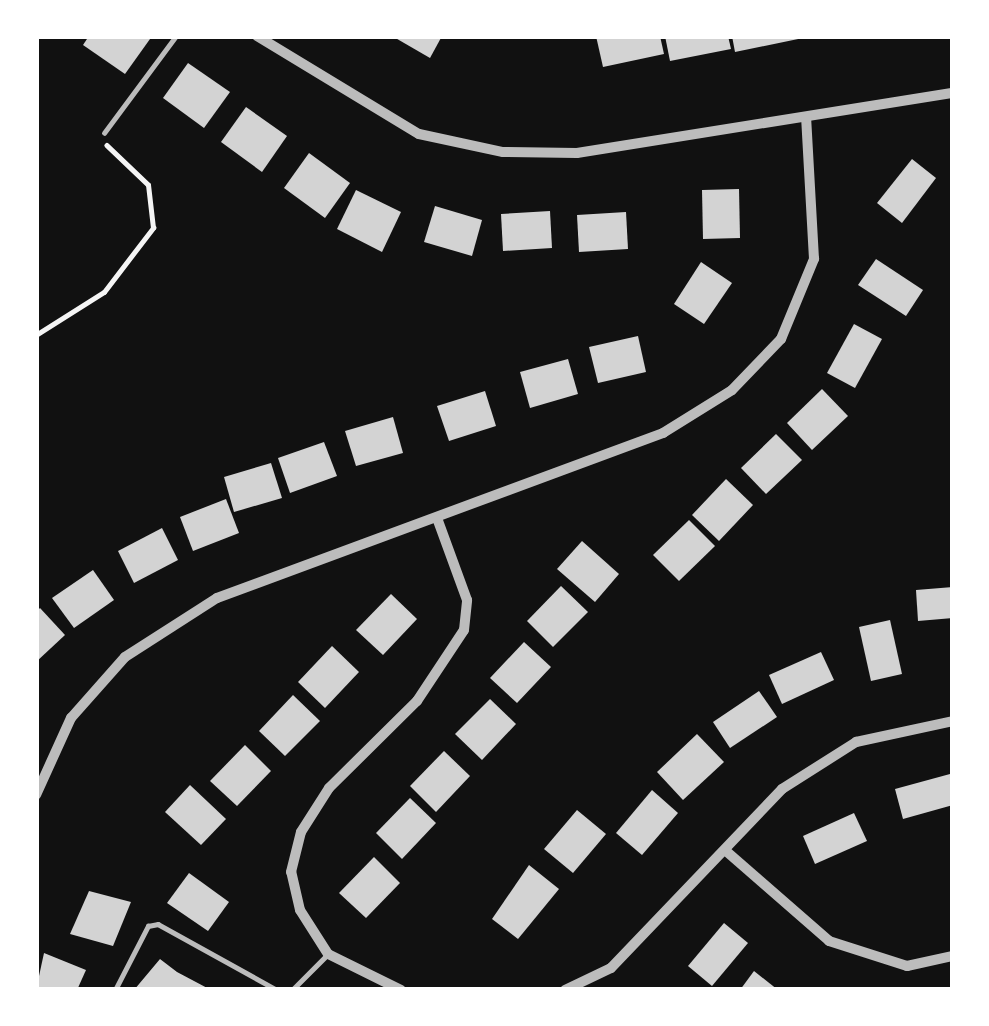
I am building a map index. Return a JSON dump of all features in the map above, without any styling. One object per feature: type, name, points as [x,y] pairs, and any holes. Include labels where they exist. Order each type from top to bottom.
[{"type":"street","points":[[257,36],[419,134],[503,152],[577,153],[953,93]]},
{"type":"street","points":[[36,794],[71,718],[125,657],[217,598],[663,433],[732,390],[781,339],[814,260],[806,117]]},
{"type":"street","points":[[401,990],[328,954],[300,910],[291,872],[301,832],[329,788],[448,664],[464,630],[467,600],[437,518]]},
{"type":"street","points":[[565,990],[611,968],[782,789],[856,742],[953,721]]},
{"type":"street","points":[[726,851],[829,941],[908,965],[953,956]]},
{"type":"lane","points":[[104,133],[176,36]]},
{"type":"lane","points":[[115,990],[148,926],[158,924],[277,990]]},
{"type":"lane","points":[[292,990],[328,954]]},
{"type":"path","points":[[36,335],[104,292],[153,228],[148,185],[103,142],[104,133]]},
{"type":"building","points":[[89,36],[150,39],[125,74],[83,45]]},
{"type":"building","points":[[392,36],[442,36],[430,58]]},
{"type":"building","points":[[596,36],[660,36],[664,54],[603,67]]},
{"type":"building","points":[[665,36],[728,36],[731,49],[670,61]]},
{"type":"building","points":[[732,36],[802,36],[803,38],[735,52]]},
{"type":"building","points":[[188,63],[230,92],[204,128],[163,98]]},
{"type":"building","points":[[246,107],[287,136],[262,172],[221,142]]},
{"type":"building","points":[[309,153],[350,183],[325,218],[284,188]]},
{"type":"building","points":[[912,159],[936,178],[902,223],[877,203]]},
{"type":"building","points":[[739,189],[740,238],[703,239],[702,190]]},
{"type":"building","points":[[356,190],[401,212],[382,252],[337,229]]},
{"type":"building","points":[[435,206],[482,220],[472,256],[424,242]]},
{"type":"building","points":[[550,211],[552,248],[503,251],[501,214]]},
{"type":"building","points":[[626,212],[628,249],[579,252],[577,215]]},
{"type":"building","points":[[876,259],[923,290],[906,316],[858,285]]},
{"type":"building","points":[[701,262],[732,283],[704,324],[674,304]]},
{"type":"building","points":[[854,324],[882,339],[855,388],[827,373]]},
{"type":"building","points":[[638,336],[646,372],[598,383],[589,347]]},
{"type":"building","points":[[568,359],[578,394],[530,408],[520,372]]},
{"type":"building","points":[[822,389],[848,416],[812,450],[787,423]]},
{"type":"building","points":[[485,391],[496,426],[449,441],[437,406]]},
{"type":"building","points":[[393,417],[403,453],[356,466],[345,431]]},
{"type":"building","points":[[776,434],[802,460],[766,494],[741,468]]},
{"type":"building","points":[[324,442],[337,476],[290,493],[278,458]]},
{"type":"building","points":[[271,463],[282,498],[234,512],[224,477]]},
{"type":"building","points":[[726,479],[753,505],[719,541],[692,515]]},
{"type":"building","points":[[226,499],[239,533],[193,551],[180,517]]},
{"type":"building","points":[[689,520],[715,546],[679,581],[653,555]]},
{"type":"building","points":[[162,528],[178,560],[134,583],[118,551]]},
{"type":"building","points":[[582,541],[619,574],[595,602],[557,569]]},
{"type":"building","points":[[93,570],[114,600],[74,628],[52,598]]},
{"type":"building","points":[[561,586],[588,612],[553,647],[527,621]]},
{"type":"building","points":[[953,587],[953,618],[918,621],[916,590]]},
{"type":"building","points":[[391,594],[417,619],[383,655],[356,630]]},
{"type":"building","points":[[40,608],[65,635],[36,662],[36,612]]},
{"type":"building","points":[[890,620],[902,674],[871,681],[859,627]]},
{"type":"building","points":[[524,642],[551,667],[517,703],[490,678]]},
{"type":"building","points":[[332,646],[359,672],[325,708],[298,682]]},
{"type":"building","points":[[821,652],[834,680],[782,704],[769,675]]},
{"type":"building","points":[[759,691],[777,717],[730,748],[713,722]]},
{"type":"building","points":[[293,695],[320,721],[285,756],[259,731]]},
{"type":"building","points":[[490,699],[516,724],[482,760],[455,734]]},
{"type":"building","points":[[697,734],[724,762],[683,800],[657,772]]},
{"type":"building","points":[[245,745],[271,771],[237,806],[210,781]]},
{"type":"building","points":[[444,751],[470,776],[436,812],[410,786]]},
{"type":"building","points":[[950,774],[953,805],[903,819],[895,789]]},
{"type":"building","points":[[190,785],[226,819],[201,845],[165,812]]},
{"type":"building","points":[[652,790],[678,813],[642,855],[616,833]]},
{"type":"building","points":[[410,798],[436,823],[402,859],[376,833]]},
{"type":"building","points":[[577,810],[606,834],[573,873],[544,849]]},
{"type":"building","points":[[854,813],[867,841],[815,864],[803,836]]},
{"type":"building","points":[[374,857],[400,883],[366,918],[339,893]]},
{"type":"building","points":[[529,865],[559,889],[518,939],[492,919]]},
{"type":"building","points":[[189,873],[229,902],[208,931],[167,903]]},
{"type":"building","points":[[89,891],[131,902],[113,946],[70,934]]},
{"type":"building","points":[[724,923],[748,943],[712,986],[688,966]]},
{"type":"building","points":[[44,953],[86,970],[77,990],[36,990]]},
{"type":"building","points":[[160,959],[177,972],[211,990],[134,990]]},
{"type":"building","points":[[754,971],[778,990],[740,990]]}]
